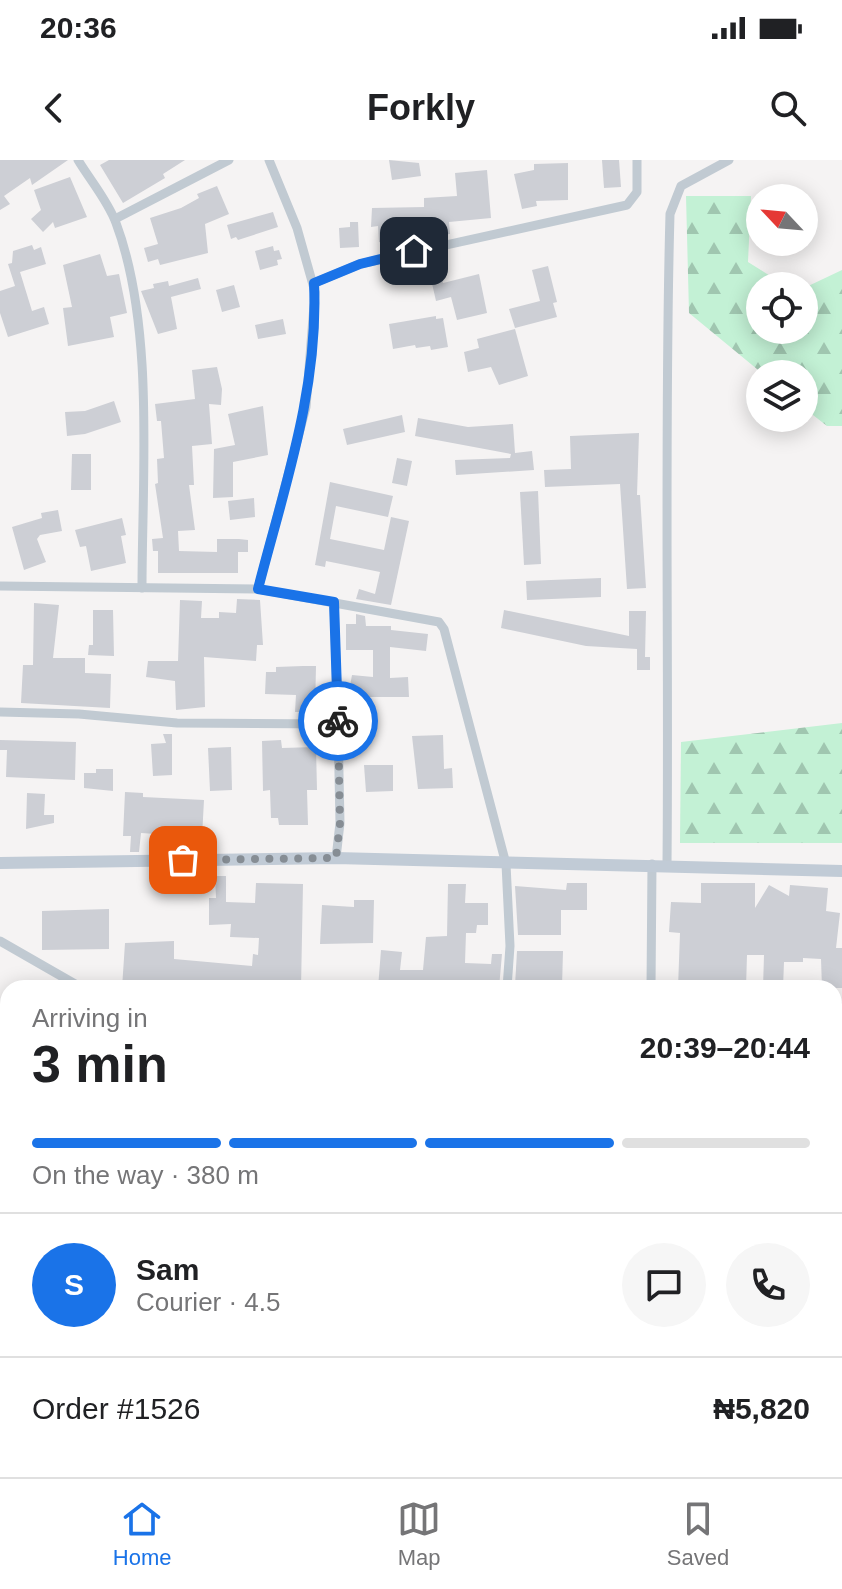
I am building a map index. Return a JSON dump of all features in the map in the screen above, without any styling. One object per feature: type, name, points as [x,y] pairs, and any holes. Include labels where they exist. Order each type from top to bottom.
[{"type":"main road","points":[[0,863],[336,858],[506,864],[667,864],[842,871]]},
{"type":"street","points":[[78,160],[115,219],[125,249],[141,364],[142,588]]},
{"type":"street","points":[[115,219],[229,160]]},
{"type":"street","points":[[314,283],[360,264],[627,205],[637,192],[637,160]]},
{"type":"street","points":[[667,864],[669,689],[665,420],[670,214],[681,186],[729,160]]},
{"type":"street","points":[[258,589],[306,407],[312,362],[314,283],[271,161]]},
{"type":"street","points":[[0,586],[258,589],[430,619],[442,625],[506,864],[510,946],[508,980]]},
{"type":"street","points":[[334,602],[340,823],[336,858]]},
{"type":"street","points":[[0,712],[79,714],[177,723],[338,724]]},
{"type":"street","points":[[651,980],[652,864]]},
{"type":"street","points":[[0,941],[68,980]]},
{"type":"green space","points":[[686,196],[746,196],[746,256],[748,262],[764,272],[746,272],[746,344],[818,344],[818,281],[842,270],[842,426],[827,426],[818,419],[818,360],[746,360],[689,313]]},
{"type":"green space","points":[[842,723],[842,843],[680,843],[681,742]]},
{"type":"building","points":[[0,160],[68,160],[32,185],[30,178],[4,196],[10,204],[0,210]]},
{"type":"building","points":[[109,160],[185,160],[163,174],[165,178],[123,203],[100,165]]},
{"type":"building","points":[[389,160],[419,163],[421,176],[392,180]]},
{"type":"building","points":[[602,160],[619,160],[621,187],[604,188]]},
{"type":"building","points":[[568,163],[568,200],[536,201],[537,206],[522,209],[514,174],[534,170],[534,164]]},
{"type":"building","points":[[487,170],[491,218],[449,222],[450,234],[393,239],[391,245],[379,242],[378,226],[371,227],[372,208],[424,207],[424,198],[457,196],[455,173]]},
{"type":"building","points":[[70,177],[87,217],[55,228],[53,222],[43,232],[31,219],[41,210],[34,190]]},
{"type":"building","points":[[217,186],[229,214],[205,224],[208,253],[160,265],[158,259],[148,262],[144,248],[158,244],[150,218],[181,208],[199,198],[197,194]]},
{"type":"building","points":[[273,212],[278,227],[238,240],[236,237],[231,239],[227,225]]},
{"type":"building","points":[[350,222],[358,222],[359,247],[340,248],[339,228],[350,227]]},
{"type":"building","points":[[32,245],[34,250],[41,247],[46,264],[20,272],[32,311],[44,307],[49,324],[8,337],[0,313],[0,291],[15,286],[8,264],[12,263],[13,251]]},
{"type":"building","points":[[273,246],[274,251],[279,250],[282,259],[277,260],[278,265],[260,270],[255,251]]},
{"type":"building","points":[[100,254],[107,276],[119,274],[127,313],[110,317],[114,337],[68,346],[63,308],[72,307],[63,265]]},
{"type":"building","points":[[548,266],[557,302],[553,303],[557,317],[515,328],[509,309],[540,301],[532,270]]},
{"type":"building","points":[[479,274],[487,313],[457,320],[451,297],[436,301],[431,279],[441,275],[443,283]]},
{"type":"building","points":[[198,278],[201,289],[171,297],[177,329],[158,334],[141,291],[154,288],[153,284],[168,281],[169,286]]},
{"type":"building","points":[[234,285],[240,307],[222,312],[216,290]]},
{"type":"building","points":[[436,316],[436,319],[443,318],[448,347],[431,350],[430,346],[416,348],[415,345],[393,349],[389,324]]},
{"type":"building","points":[[283,319],[286,334],[258,339],[255,325]]},
{"type":"building","points":[[515,329],[528,376],[499,385],[491,367],[468,372],[464,352],[479,348],[477,339]]},
{"type":"building","points":[[217,367],[222,389],[221,405],[209,404],[212,444],[192,446],[194,485],[189,485],[195,530],[178,531],[179,551],[217,552],[217,539],[239,539],[248,540],[248,552],[238,552],[238,573],[158,573],[158,551],[153,551],[152,539],[163,538],[155,484],[158,483],[157,459],[164,458],[161,421],[157,421],[155,404],[195,399],[192,370]]},
{"type":"building","points":[[114,401],[121,422],[85,434],[67,436],[65,412],[85,411]]},
{"type":"building","points":[[263,406],[268,455],[233,462],[233,497],[213,498],[214,449],[235,445],[228,414]]},
{"type":"building","points":[[402,415],[405,432],[347,445],[343,429]]},
{"type":"building","points":[[418,418],[468,427],[513,424],[515,453],[532,451],[534,470],[456,475],[455,460],[510,458],[511,454],[415,436]]},
{"type":"building","points":[[639,433],[637,495],[640,495],[646,588],[627,589],[620,484],[545,487],[544,470],[571,469],[570,436]]},
{"type":"building","points":[[72,454],[91,454],[91,490],[71,490]]},
{"type":"building","points":[[397,458],[412,461],[407,486],[392,483]]},
{"type":"building","points":[[330,482],[393,496],[388,517],[336,506],[330,539],[384,550],[391,517],[409,521],[391,605],[356,599],[359,589],[375,594],[380,572],[326,561],[325,567],[315,565]]},
{"type":"building","points":[[538,491],[541,564],[524,565],[520,492]]},
{"type":"building","points":[[254,498],[255,517],[230,520],[228,501]]},
{"type":"building","points":[[58,510],[62,531],[40,535],[37,539],[46,562],[24,570],[12,527],[42,518],[41,513]]},
{"type":"building","points":[[122,518],[126,535],[121,536],[126,563],[91,571],[86,546],[80,547],[75,530]]},
{"type":"building","points":[[601,578],[601,597],[527,600],[526,581]]},
{"type":"building","points":[[237,599],[260,600],[263,645],[257,645],[256,661],[204,657],[205,707],[176,710],[175,681],[146,677],[148,661],[178,661],[180,600],[202,601],[201,618],[219,618],[219,612],[236,613]]},
{"type":"building","points":[[34,603],[59,605],[53,658],[85,658],[85,673],[111,674],[110,708],[21,703],[23,665],[33,665]]},
{"type":"building","points":[[93,610],[113,610],[114,656],[88,655],[89,645],[93,645]]},
{"type":"building","points":[[504,610],[629,636],[629,611],[646,611],[645,657],[650,657],[650,670],[637,670],[637,649],[586,646],[501,628]]},
{"type":"building","points":[[356,614],[365,616],[366,626],[391,626],[391,630],[428,634],[426,651],[390,647],[390,678],[408,677],[409,697],[348,697],[352,675],[373,677],[373,650],[346,650],[346,624],[356,624]]},
{"type":"building","points":[[316,666],[315,712],[295,712],[296,695],[265,694],[266,672],[276,672],[276,667]]},
{"type":"building","points":[[163,734],[172,734],[172,775],[153,776],[151,744],[166,743]]},
{"type":"building","points":[[443,735],[444,769],[452,768],[453,788],[418,789],[412,736]]},
{"type":"building","points":[[0,740],[76,742],[75,780],[6,777],[7,750],[0,750]]},
{"type":"building","points":[[281,740],[282,748],[316,747],[317,790],[307,790],[308,825],[279,825],[278,818],[271,818],[270,790],[263,791],[262,741]]},
{"type":"building","points":[[231,747],[232,790],[210,791],[208,748]]},
{"type":"building","points":[[364,765],[393,765],[393,791],[366,792]]},
{"type":"building","points":[[96,769],[113,769],[113,791],[84,788],[84,773],[96,773]]},
{"type":"building","points":[[125,792],[143,793],[143,797],[204,800],[202,837],[141,833],[139,852],[130,852],[131,836],[123,836]]},
{"type":"building","points":[[27,793],[45,794],[44,815],[54,815],[54,823],[26,829]]},
{"type":"building","points":[[215,876],[226,876],[226,902],[255,903],[256,883],[303,884],[301,980],[123,980],[125,943],[174,941],[174,959],[252,966],[253,954],[258,955],[259,938],[230,937],[231,924],[209,925],[209,898],[216,898]]},
{"type":"building","points":[[567,883],[587,883],[587,910],[561,910],[561,935],[518,935],[515,886],[566,890]]},
{"type":"building","points":[[701,883],[755,883],[755,908],[769,885],[789,896],[790,885],[828,888],[826,911],[840,913],[836,948],[842,948],[842,980],[822,980],[821,959],[803,958],[803,962],[784,962],[783,980],[763,980],[764,955],[747,955],[746,980],[678,980],[680,933],[669,932],[671,902],[701,903]]},
{"type":"building","points":[[448,884],[466,884],[465,903],[488,903],[488,925],[477,925],[476,933],[466,933],[465,963],[491,964],[492,954],[502,954],[500,980],[379,980],[381,950],[402,952],[400,970],[423,970],[426,937],[447,936]]},
{"type":"building","points":[[354,900],[374,900],[373,943],[320,944],[322,905],[354,907]]},
{"type":"building","points":[[109,909],[109,949],[42,950],[42,911]]},
{"type":"building","points":[[517,951],[563,951],[562,980],[515,980]]},
{"type":"way so far","points":[[183,860],[336,858],[340,823],[338,721]]},
{"type":"route","points":[[338,721],[334,602],[258,589],[306,407],[311,378],[314,283],[360,264],[414,251]]}]
